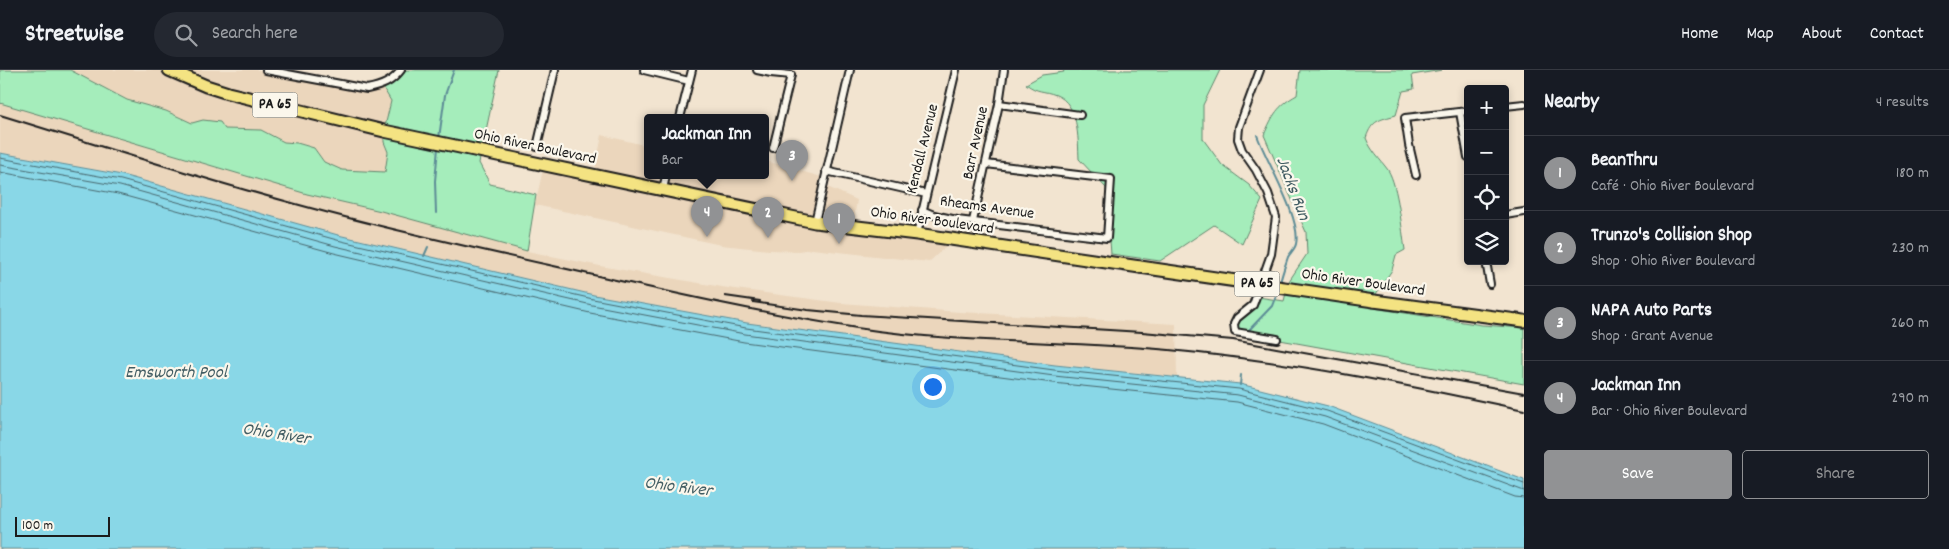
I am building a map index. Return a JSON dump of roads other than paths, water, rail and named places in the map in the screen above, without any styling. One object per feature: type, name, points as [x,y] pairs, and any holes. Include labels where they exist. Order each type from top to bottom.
[{"type":"highway","name":"Ohio River Boulevard","points":[[169,70],[228,93],[384,131],[815,222],[917,234],[1524,321]]},
{"type":"street","points":[[266,70],[367,89],[382,86],[392,80],[401,70]]},
{"type":"street","points":[[537,147],[555,70]]},
{"type":"street","points":[[644,70],[689,81]]},
{"type":"street","points":[[681,114],[692,70]]},
{"type":"street","points":[[757,70],[790,74]]},
{"type":"street","points":[[779,70],[790,74]]},
{"type":"street","points":[[815,222],[850,70]]},
{"type":"street","name":"Kendall Avenue","points":[[917,234],[956,70]]},
{"type":"street","name":"Barr Avenue","points":[[973,221],[999,104],[1004,70]]},
{"type":"street","points":[[1260,70],[1239,127],[1238,139],[1242,150],[1256,170],[1268,193],[1276,217],[1271,254],[1253,305],[1234,324],[1235,332],[1277,339]]},
{"type":"street","points":[[773,148],[790,74]]},
{"type":"street","points":[[999,104],[1080,115]]},
{"type":"street","points":[[1509,106],[1524,104]]},
{"type":"street","points":[[1460,112],[1464,134]]},
{"type":"street","points":[[1416,175],[1405,118],[1464,112]]},
{"type":"street","name":"Rheams Avenue","points":[[922,210],[934,215],[973,221],[1107,238],[1111,179],[986,164]]},
{"type":"street","points":[[826,171],[926,194]]},
{"type":"street","points":[[663,189],[665,179]]},
{"type":"street","points":[[1509,214],[1524,212]]},
{"type":"street","points":[[1487,265],[1490,284]]},
{"type":"water","name":"Emsworth Pool","points":[[0,153],[122,175],[338,235],[594,295],[747,323],[1055,365],[1240,384],[1328,406],[1524,480],[1524,549],[0,549]]},
{"type":"waterway","points":[[439,138],[445,95],[454,70]]},
{"type":"waterway","name":"Jacks Run","points":[[1257,135],[1294,220],[1296,244],[1288,257],[1280,283]]},
{"type":"waterway","points":[[436,213],[435,181],[438,148]]},
{"type":"waterway","points":[[424,256],[428,247]]},
{"type":"waterway","name":"Jacks Run","points":[[1249,330],[1272,306],[1278,290]]},
{"type":"waterway","name":"Jacks Run","points":[[1240,385],[1241,375]]},
{"type":"railway","points":[[0,115],[213,181],[360,221],[513,257],[756,310],[857,328],[934,337],[1130,347],[1259,360],[1392,383],[1524,410]]},
{"type":"railway","points":[[725,296],[760,301]]},
{"type":"railway","points":[[753,302],[861,315],[1142,332],[1233,340],[1524,393]]},
{"type":"place","name":"NAPA Auto Parts","points":[[792,181]]},
{"type":"place","name":"Jackman Inn","points":[[707,237]]},
{"type":"place","name":"Trunzo's Collision Shop","points":[[768,238]]},
{"type":"place","name":"BeanThru","points":[[839,244]]},
{"type":"water label","name":"Ohio River","points":[[276,435]]},
{"type":"water label","name":"Ohio River","points":[[678,488]]}]
